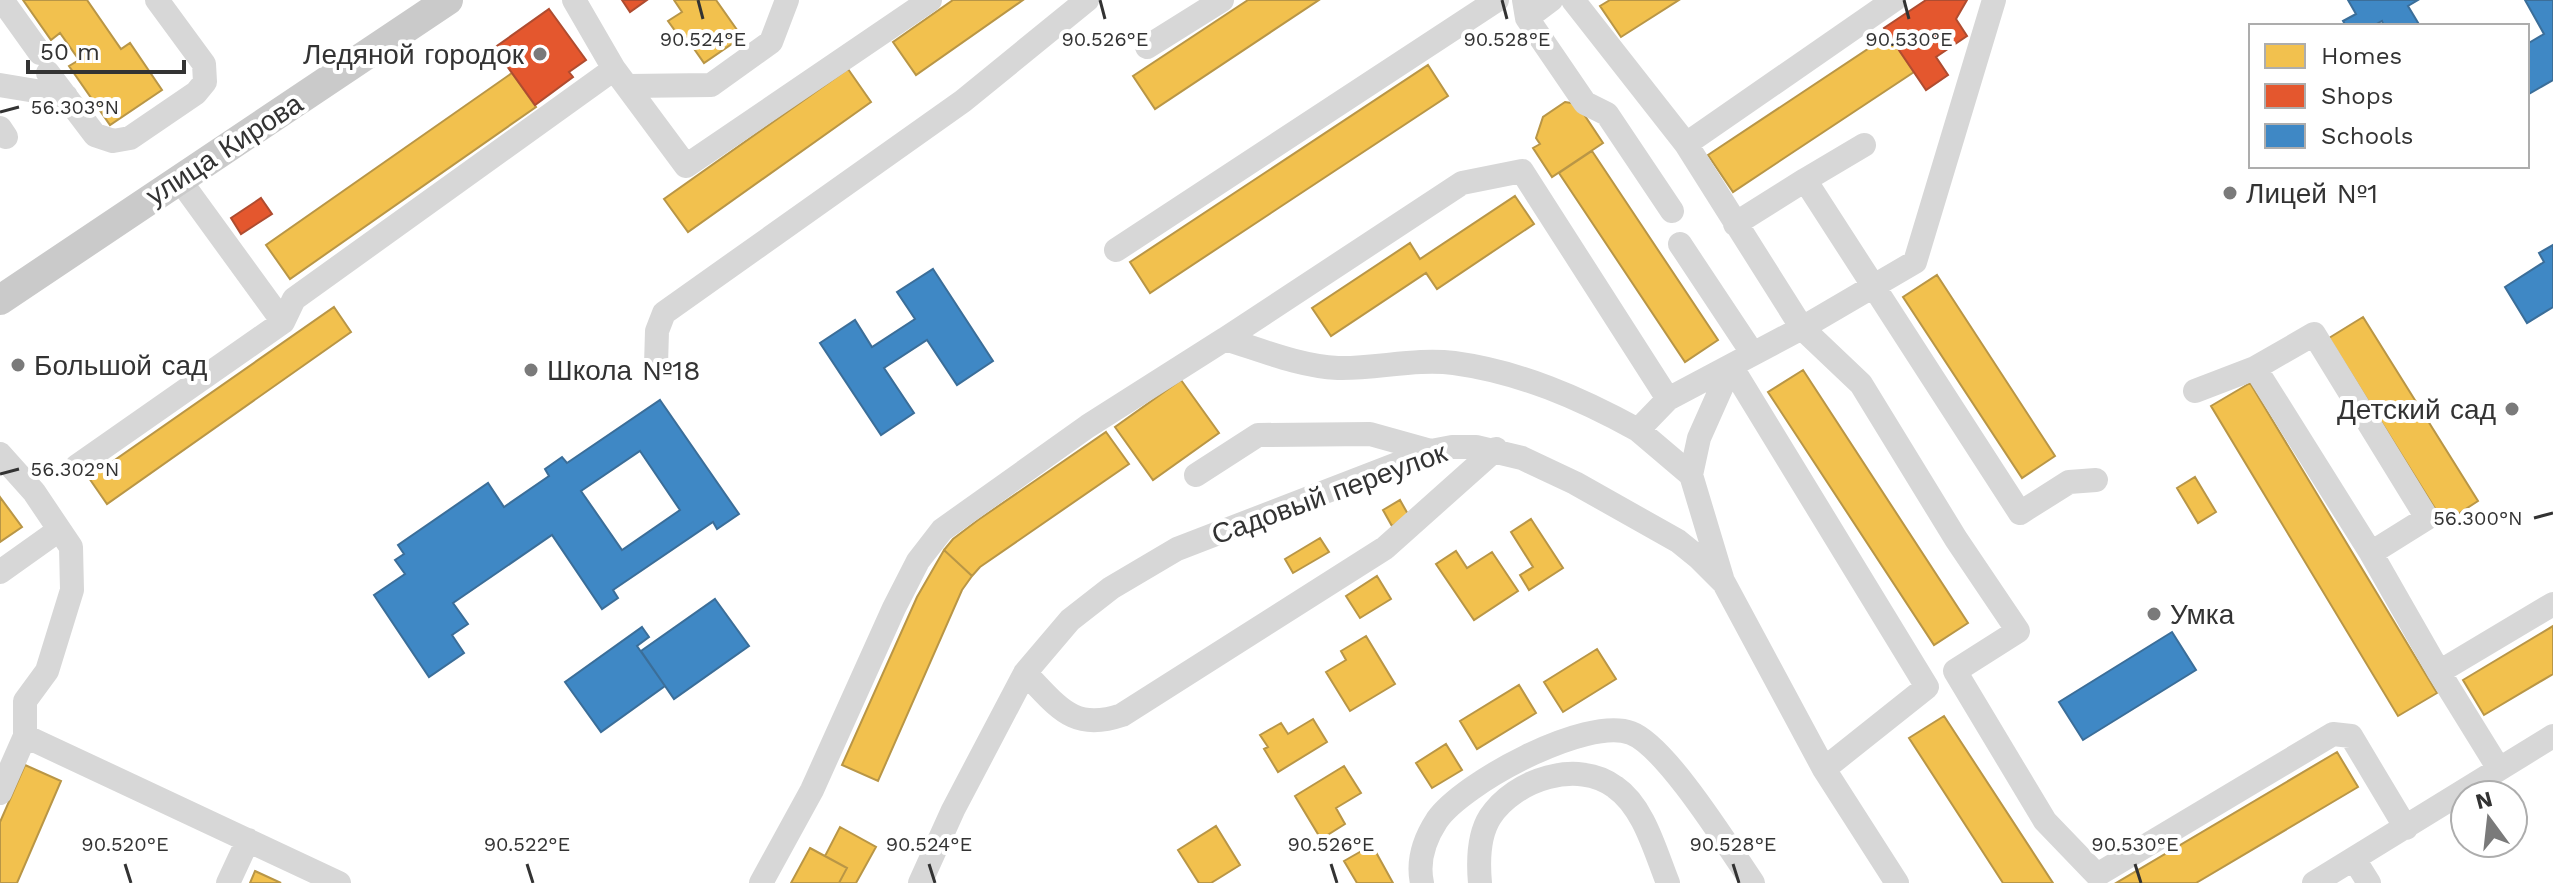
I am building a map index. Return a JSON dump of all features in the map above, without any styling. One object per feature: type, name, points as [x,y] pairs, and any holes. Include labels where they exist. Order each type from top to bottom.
[{"type":"main road","name":"улица Кирова","points":[[0,300],[448,0]]},
{"type":"street","points":[[2,0],[95,135],[113,141],[130,138],[196,93],[205,82],[204,64],[157,0]]},
{"type":"street","points":[[574,0],[622,78],[686,166],[930,0]]},
{"type":"street","points":[[77,466],[283,322],[294,299],[622,78],[711,85],[771,42],[787,0]]},
{"type":"street","points":[[656,365],[657,331],[664,313],[963,101],[1087,0]]},
{"type":"street","points":[[1147,47],[1222,0]]},
{"type":"street","points":[[1116,250],[1497,0]]},
{"type":"street","points":[[1551,0],[1526,9],[1585,103],[1607,114],[1672,211]]},
{"type":"street","points":[[1573,0],[1686,144],[1802,328],[1861,384],[1956,539],[2018,631],[1927,687],[1824,769]]},
{"type":"street","points":[[1686,144],[1894,0]]},
{"type":"street","points":[[1638,430],[1668,399],[1802,328],[1915,262],[1994,0]]},
{"type":"street","points":[[0,85],[66,96]]},
{"type":"street","points":[[1735,224],[1864,145]]},
{"type":"street","points":[[761,883],[812,790],[912,573],[942,530],[1088,426],[1462,183],[1522,171],[1668,399]]},
{"type":"street","points":[[179,179],[283,322]]},
{"type":"street","points":[[1805,180],[2020,513],[2069,482],[2096,480]]},
{"type":"street","points":[[1680,244],[1753,354]]},
{"type":"street","points":[[2195,391],[2255,368],[2314,334],[2427,518],[2371,553]]},
{"type":"street","points":[[1225,339],[1311,365],[1338,368],[1452,363],[1536,383],[1586,402],[1638,430],[1691,475]]},
{"type":"street","points":[[1724,583],[1691,475],[1699,438],[1731,366]]},
{"type":"street","points":[[1731,366],[1927,687]]},
{"type":"street","points":[[2255,368],[2371,553],[2499,769]]},
{"type":"street","points":[[1196,475],[1258,435],[1370,434],[1431,451]]},
{"type":"street","name":"Садовый переулок","points":[[920,883],[953,810],[1025,673],[1070,620],[1111,588],[1177,549],[1431,451],[1452,447],[1496,449],[1522,458],[1575,483],[1678,541],[1699,558],[1724,583],[1824,769],[1897,883]]},
{"type":"street","points":[[1025,673],[1072,717],[1090,722],[1122,715],[1385,548],[1496,449]]},
{"type":"street","points":[[0,454],[34,492],[71,547],[72,590],[47,671],[25,701],[25,736],[0,793]]},
{"type":"street","points":[[0,572],[59,530]]},
{"type":"street","points":[[2439,672],[2553,604]]},
{"type":"street","points":[[1955,671],[2045,821],[2097,875],[2333,734],[2351,736],[2406,828]]},
{"type":"street","points":[[1422,883],[1418,864],[1425,843],[1437,820],[1459,796],[1499,770],[1534,753],[1575,737],[1610,730],[1629,732],[1651,744],[1753,883]]},
{"type":"street","points":[[25,736],[248,840],[309,876],[339,883]]},
{"type":"street","points":[[2314,883],[2553,736]]},
{"type":"street","points":[[1480,883],[1480,846],[1489,819],[1501,803],[1519,790],[1566,773],[1596,775],[1618,788],[1638,811],[1668,883]]},
{"type":"street","points":[[228,883],[248,840]]},
{"type":"street","points":[[2354,859],[2369,883]]},
{"type":"building: Homes","points":[[23,0],[87,0],[121,49],[130,43],[162,90],[110,125],[69,66],[79,60],[60,33],[51,40]]},
{"type":"building: Homes","points":[[674,0],[716,0],[742,37],[704,63],[685,36],[681,39],[668,21],[682,12]]},
{"type":"building: Homes","points":[[953,0],[1023,0],[916,75],[893,42]]},
{"type":"building: Homes","points":[[1248,0],[1319,0],[1155,109],[1133,76]]},
{"type":"building: Homes","points":[[1610,0],[1679,0],[1621,37],[1600,6]]},
{"type":"building: Homes","points":[[1889,35],[1914,72],[1733,192],[1708,155]]},
{"type":"building: Homes","points":[[1428,65],[1448,96],[1150,293],[1130,262]]},
{"type":"building: Homes","points":[[848,69],[871,102],[688,232],[664,199]]},
{"type":"building: Homes","points":[[512,73],[536,107],[290,279],[266,245]]},
{"type":"building: Homes","points":[[1565,102],[1577,104],[1603,143],[1552,177],[1533,148],[1540,144],[1536,138],[1543,117]]},
{"type":"building: Homes","points":[[1592,151],[1718,340],[1685,362],[1559,173]]},
{"type":"building: Homes","points":[[1515,196],[1534,224],[1437,289],[1426,273],[1331,336],[1312,308],[1410,243],[1420,259]]},
{"type":"building: Homes","points":[[1937,275],[2055,456],[2022,478],[1903,297]]},
{"type":"building: Homes","points":[[334,307],[351,332],[107,504],[89,478]]},
{"type":"building: Homes","points":[[2363,317],[2478,501],[2444,523],[2329,338]]},
{"type":"building: Homes","points":[[1803,370],[1968,623],[1934,645],[1768,392]]},
{"type":"building: Homes","points":[[1181,380],[1219,433],[1153,480],[1115,427]]},
{"type":"building: Homes","points":[[2250,383],[2437,693],[2398,716],[2211,406]]},
{"type":"building: Homes","points":[[1106,432],[1129,464],[980,567],[972,576],[944,550],[978,520]]},
{"type":"building: Homes","points":[[2195,477],[2216,512],[2198,523],[2177,488]]},
{"type":"building: Homes","points":[[0,497],[22,527],[0,542]]},
{"type":"building: Homes","points":[[1400,500],[1409,516],[1392,526],[1383,510]]},
{"type":"building: Homes","points":[[1531,519],[1563,568],[1529,590],[1520,575],[1533,567],[1511,532]]},
{"type":"building: Homes","points":[[1320,538],[1329,552],[1293,573],[1285,559]]},
{"type":"building: Homes","points":[[944,550],[972,576],[962,590],[878,781],[842,765],[917,597]]},
{"type":"building: Homes","points":[[1456,551],[1467,568],[1492,552],[1518,591],[1474,620],[1436,564]]},
{"type":"building: Homes","points":[[1377,576],[1391,599],[1360,618],[1346,596]]},
{"type":"building: Homes","points":[[2553,626],[2553,674],[2484,715],[2463,680]]},
{"type":"building: Homes","points":[[1366,636],[1395,684],[1350,711],[1326,672],[1346,660],[1341,651]]},
{"type":"building: Homes","points":[[1597,649],[1616,679],[1563,712],[1544,682]]},
{"type":"building: Homes","points":[[1519,685],[1536,713],[1477,749],[1460,721]]},
{"type":"building: Homes","points":[[1944,716],[2053,883],[2003,883],[1909,738]]},
{"type":"building: Homes","points":[[1313,719],[1327,742],[1278,772],[1264,749],[1268,747],[1260,735],[1281,723],[1288,734]]},
{"type":"building: Homes","points":[[1446,744],[1462,770],[1432,788],[1416,763]]},
{"type":"building: Homes","points":[[2337,752],[2358,787],[2196,883],[2116,883]]},
{"type":"building: Homes","points":[[25,765],[61,781],[17,883],[0,883],[0,822]]},
{"type":"building: Homes","points":[[1344,766],[1361,793],[1336,808],[1345,824],[1321,839],[1295,796]]},
{"type":"building: Homes","points":[[1216,826],[1240,865],[1211,883],[1199,883],[1178,850]]},
{"type":"building: Homes","points":[[840,827],[876,847],[856,883],[839,883],[847,868],[825,856]]},
{"type":"building: Homes","points":[[1372,845],[1393,883],[1357,883],[1344,861]]},
{"type":"building: Homes","points":[[810,848],[847,868],[839,883],[791,883]]},
{"type":"building: Homes","points":[[255,871],[281,883],[250,883]]},
{"type":"building: Shops","points":[[622,0],[647,0],[630,12]]},
{"type":"building: Shops","points":[[1926,0],[1967,0],[1956,19],[1967,36],[1936,57],[1948,75],[1926,90],[1884,28]]},
{"type":"building: Shops","name":"Ледяной городок","points":[[549,9],[586,60],[569,72],[573,77],[535,105],[494,48]]},
{"type":"building: Shops","points":[[261,198],[272,214],[241,234],[231,218]]},
{"type":"building: Schools","points":[[2348,0],[2418,0],[2408,6],[2419,24],[2383,24],[2382,21],[2377,24],[2345,24],[2343,21],[2356,14]]},
{"type":"building: Schools","points":[[2525,0],[2553,0],[2553,80],[2529,94],[2529,43],[2544,34]]},
{"type":"building: Schools","points":[[2553,245],[2553,307],[2527,323],[2505,287],[2544,262],[2539,253]]},
{"type":"building: Schools","points":[[933,269],[993,361],[957,385],[927,340],[884,368],[914,413],[881,435],[820,343],[855,320],[872,347],[915,319],[897,292]]},
{"type":"building: Schools","points":[[660,400],[739,514],[717,529],[713,522],[613,590],[618,598],[602,609],[552,535],[453,603],[468,624],[452,635],[464,653],[429,677],[374,595],[405,574],[395,560],[404,554],[398,545],[488,483],[504,507],[549,476],[545,469],[562,457],[567,463]],"holes":[[[640,451],[680,510],[622,550],[581,491]]]},
{"type":"building: Schools","points":[[715,599],[749,646],[674,699],[641,651]]},
{"type":"building: Schools","points":[[642,627],[649,637],[637,646],[665,686],[601,732],[565,682]]},
{"type":"building: Schools","points":[[2172,632],[2196,670],[2083,740],[2059,702]]},
{"type":"place","name":"Ледяной городок","points":[[540,54]]},
{"type":"place","name":"Лицей №1","points":[[2230,193]]},
{"type":"place","name":"Большой сад","points":[[18,365]]},
{"type":"place","name":"Школа №18","points":[[531,370]]},
{"type":"place","name":"Детский сад","points":[[2512,409]]},
{"type":"place","name":"Умка","points":[[2154,614]]}]
